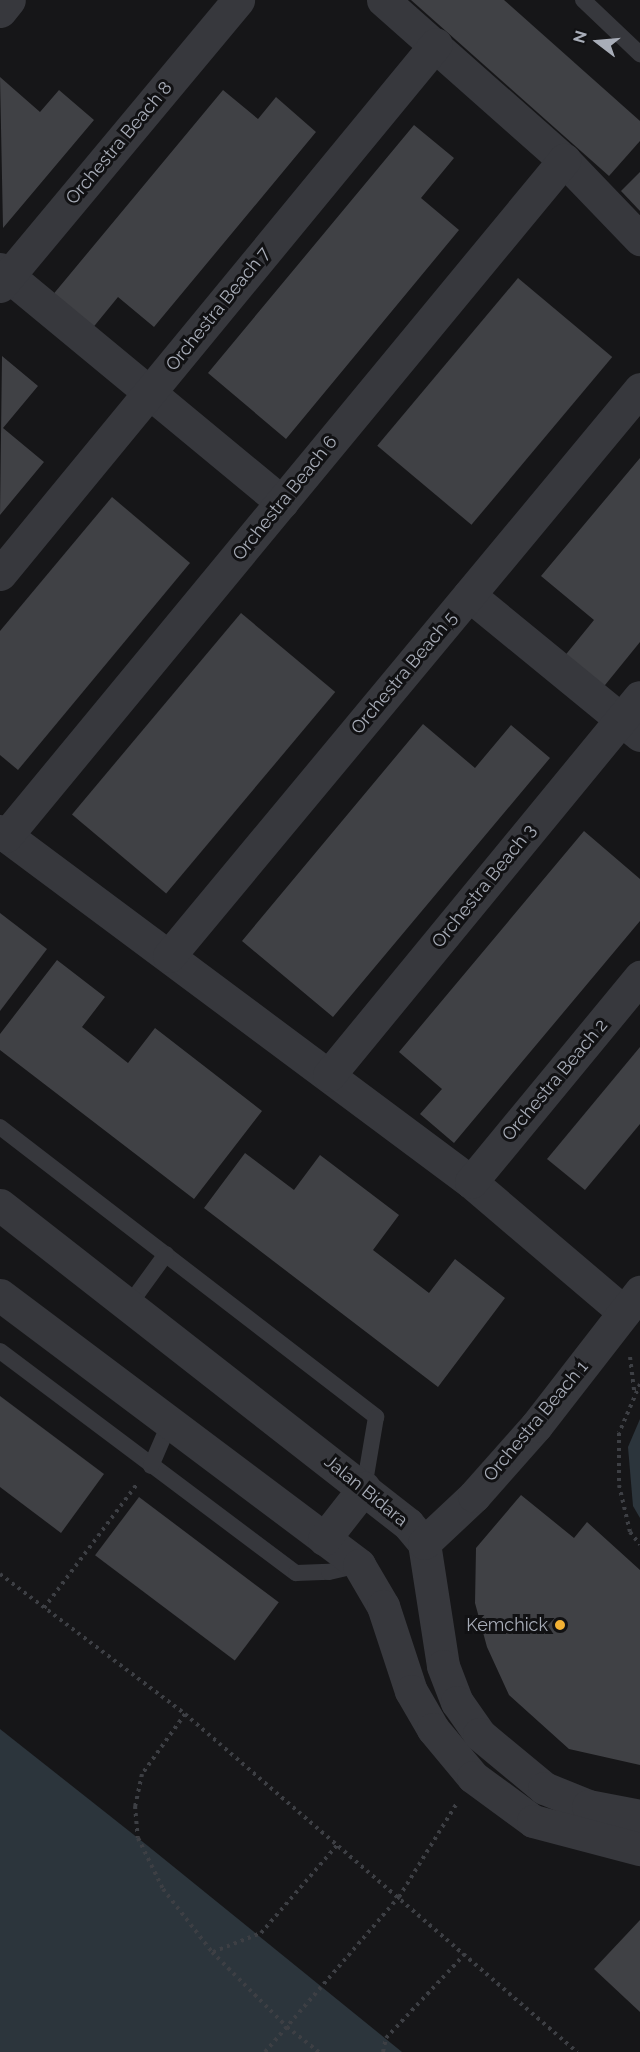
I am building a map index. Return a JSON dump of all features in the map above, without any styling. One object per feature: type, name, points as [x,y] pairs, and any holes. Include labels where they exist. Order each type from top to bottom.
[{"type":"street","points":[[0,11],[9,0]]},
{"type":"street","name":"Orchestra Beach 8","points":[[3,277],[238,0]]},
{"type":"street","points":[[383,0],[436,44],[564,160],[640,239]]},
{"type":"street","name":"Orchestra Beach 7","points":[[0,574],[436,44]]},
{"type":"street","name":"Orchestra Beach 6","points":[[3,833],[282,502],[564,160]]},
{"type":"street","points":[[3,277],[149,392],[282,502]]},
{"type":"street","name":"Orchestra Beach 5","points":[[169,956],[640,389]]},
{"type":"street","points":[[469,595],[634,717]]},
{"type":"street","name":"Orchestra Beach 3","points":[[329,1075],[634,717]]},
{"type":"street","points":[[3,833],[632,1302]]},
{"type":"street","name":"Orchestra Beach 2","points":[[471,1182],[640,977]]},
{"type":"street","name":"Jalan Bidara","points":[[0,1205],[364,1488],[424,1543]]},
{"type":"street","points":[[0,1295],[359,1566],[383,1606],[411,1691],[440,1738],[473,1777],[533,1821],[640,1849]]},
{"type":"street","name":"Orchestra Beach 1","points":[[424,1543],[474,1496],[536,1426],[632,1302]]},
{"type":"street","points":[[324,1539],[364,1488]]},
{"type":"street","points":[[424,1543],[443,1666],[457,1702],[479,1734],[544,1788],[588,1806],[640,1815]]},
{"type":"lane","points":[[583,0],[640,54]]},
{"type":"lane","points":[[0,1127],[376,1417],[364,1488]]},
{"type":"lane","points":[[129,1305],[166,1254]]},
{"type":"lane","points":[[0,1351],[151,1466],[296,1572],[329,1572],[359,1566]]},
{"type":"lane","points":[[151,1466],[170,1422]]},
{"type":"path","points":[[640,1384],[619,1433],[619,1485],[630,1532],[640,1545]]},
{"type":"path","points":[[44,1608],[151,1466]]},
{"type":"path","points":[[0,1574],[184,1714],[339,1844],[577,2052]]},
{"type":"path","points":[[184,1714],[142,1774],[135,1806],[138,1838],[163,1889],[212,1952],[287,2026],[319,2052]]},
{"type":"path","points":[[265,2052],[399,1897],[473,1777]]},
{"type":"path","points":[[212,1952],[261,1933],[339,1844]]},
{"type":"path","points":[[383,2052],[386,2038],[465,1954]]},
{"type":"shaded area","points":[[640,1419],[640,1518],[633,1506],[628,1447]]},
{"type":"shaded area","points":[[0,1729],[148,1846],[402,2052],[0,2052]]},
{"type":"building","points":[[411,0],[504,0],[640,121],[640,141],[609,176]]},
{"type":"building","points":[[0,77],[40,112],[59,90],[94,120],[3,228]]},
{"type":"building","points":[[223,90],[258,119],[276,97],[316,132],[154,327],[118,297],[91,330],[51,297]]},
{"type":"building","points":[[414,125],[454,158],[421,198],[459,230],[286,439],[208,373]]},
{"type":"building","points":[[640,172],[640,211],[621,191]]},
{"type":"building","points":[[518,278],[612,357],[471,525],[377,446]]},
{"type":"building","points":[[2,356],[38,386],[3,428],[44,462],[0,515]]},
{"type":"building","points":[[640,458],[640,642],[601,690],[563,658],[594,620],[541,576]]},
{"type":"building","points":[[112,497],[190,563],[18,770],[0,755],[0,631]]},
{"type":"building","points":[[241,613],[335,692],[166,894],[72,814]]},
{"type":"building","points":[[423,724],[475,768],[511,725],[550,758],[333,1017],[242,941]]},
{"type":"building","points":[[584,831],[640,879],[640,921],[454,1143],[420,1114],[442,1089],[399,1052]]},
{"type":"building","points":[[0,913],[47,949],[0,1011]]},
{"type":"building","points":[[57,960],[105,997],[82,1027],[128,1063],[155,1028],[262,1111],[194,1199],[0,1050],[0,1034]]},
{"type":"building","points":[[640,1047],[640,1124],[585,1190],[547,1159]]},
{"type":"building","points":[[245,1153],[294,1190],[320,1155],[399,1215],[373,1250],[429,1293],[455,1259],[505,1298],[438,1387],[204,1208]]},
{"type":"building","points":[[0,1396],[104,1474],[61,1533],[0,1487]]},
{"type":"building","name":"Kemchick","points":[[521,1495],[574,1538],[587,1522],[640,1570],[640,1765],[569,1749],[509,1695],[487,1647],[475,1603],[476,1548]]},
{"type":"building","points":[[139,1497],[279,1602],[235,1661],[95,1555]]},
{"type":"building","points":[[640,1920],[640,2012],[594,1969]]},
{"type":"place","name":"Kemchick","points":[[560,1625]]}]
